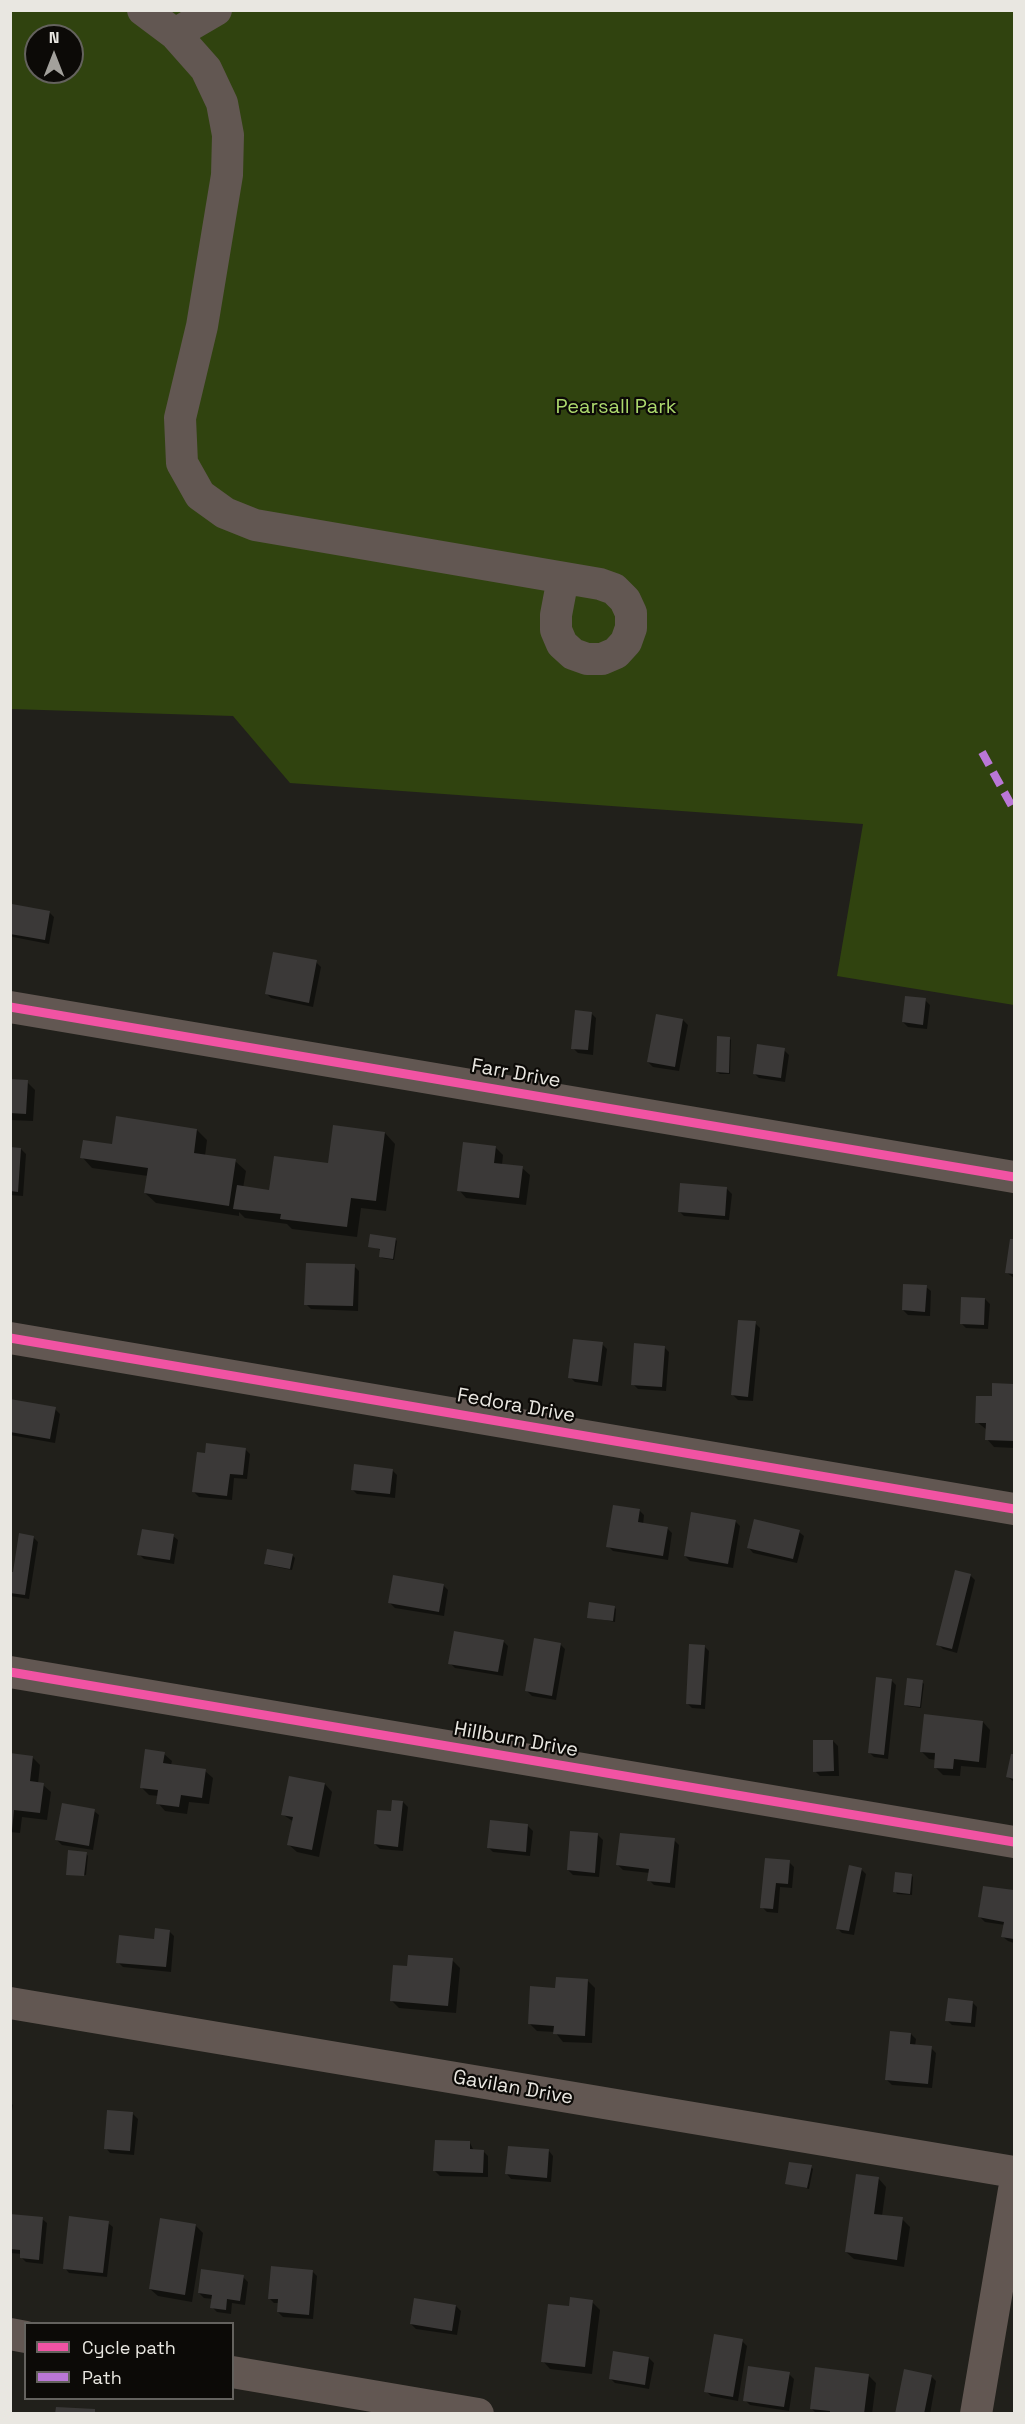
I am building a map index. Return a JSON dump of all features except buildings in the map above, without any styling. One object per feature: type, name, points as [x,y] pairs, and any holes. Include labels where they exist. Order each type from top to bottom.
[{"type":"street","points":[[143,10],[175,34],[206,69],[222,103],[228,135],[227,175],[202,326],[180,418],[182,463],[200,495],[225,513],[255,525],[563,578]]},
{"type":"street","points":[[175,34],[216,10]]},
{"type":"street","name":"Farr Drive","points":[[10,1007],[1014,1177]]},
{"type":"street","name":"Fedora Drive","points":[[10,1338],[1014,1509]]},
{"type":"street","name":"Hillburn Drive","points":[[10,1672],[1014,1842]]},
{"type":"street","name":"Gavilan Drive","points":[[10,2003],[1014,2172]]},
{"type":"street","points":[[976,2414],[1014,2190]]},
{"type":"street","points":[[234,2372],[478,2414]]},
{"type":"green space","name":"Pearsall Park","points":[[11,11],[1014,11],[1014,1005],[837,976],[863,824],[290,783],[233,716],[11,709]]},
{"type":"marked path","points":[[982,752],[1014,810]]},
{"type":"cycle path","points":[[10,1007],[1014,1177]]},
{"type":"cycle path","points":[[10,1338],[1014,1509]]},
{"type":"cycle path","points":[[10,1672],[1014,1842]]}]
